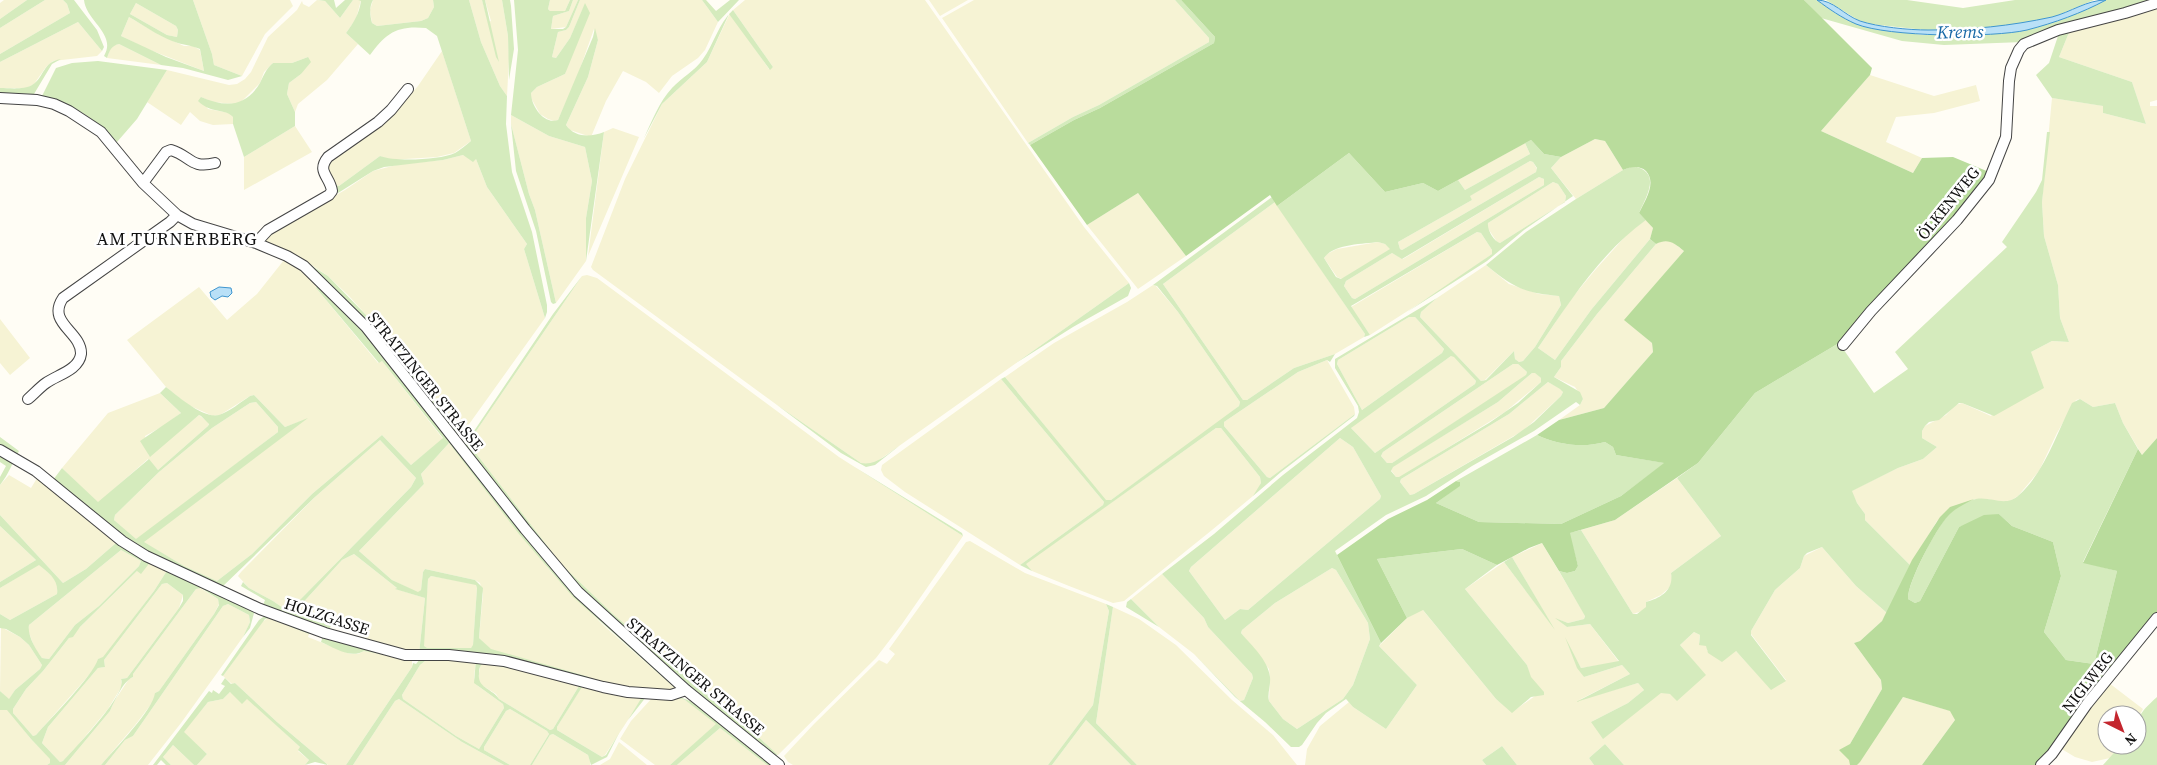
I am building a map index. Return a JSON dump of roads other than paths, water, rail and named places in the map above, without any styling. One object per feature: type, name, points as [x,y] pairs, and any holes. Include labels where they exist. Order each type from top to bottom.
[{"type":"street","name":"ÖLKENWEG","points":[[1843,345],[1871,311],[1957,220],[1989,180],[2006,137],[2009,82],[2013,63],[2024,44],[2058,30],[2125,14],[2157,3]]},
{"type":"street","points":[[256,243],[268,230],[332,191],[323,171],[323,164],[328,158],[391,110],[408,89]]},
{"type":"street","name":"STRATZINGER STRASSE","points":[[0,98],[37,100],[54,104],[69,111],[100,132],[143,183],[177,215],[193,224],[256,243],[287,256],[304,266],[366,327],[557,569],[584,598],[686,690],[779,765]]},
{"type":"street","points":[[143,183],[166,152],[171,150],[180,152],[188,161],[203,166],[215,163]]},
{"type":"street","points":[[28,399],[45,383],[71,368],[78,362],[81,354],[79,345],[59,315],[59,304],[63,298],[170,222],[177,215]]},
{"type":"street","name":"HOLZGASSE","points":[[0,450],[41,474],[122,541],[146,556],[260,609],[325,633],[405,655],[449,655],[504,661],[603,688],[628,692],[671,694],[686,690]]},
{"type":"street","name":"NIGLWEG","points":[[2041,765],[2052,754],[2087,704],[2157,618]]},
{"type":"water","name":"Krems","points":[[1817,0],[1828,2],[1854,18],[1867,23],[1894,28],[1928,30],[1975,28],[2021,23],[2052,17],[2092,2],[2106,0],[2068,17],[2027,30],[2011,33],[1941,35],[1891,32],[1856,24]]},
{"type":"water","points":[[219,287],[231,288],[232,293],[228,297],[222,296],[215,300],[211,297],[210,292]]},
{"type":"district","name":"AM TURNERBERG","points":[[177,239]]}]
